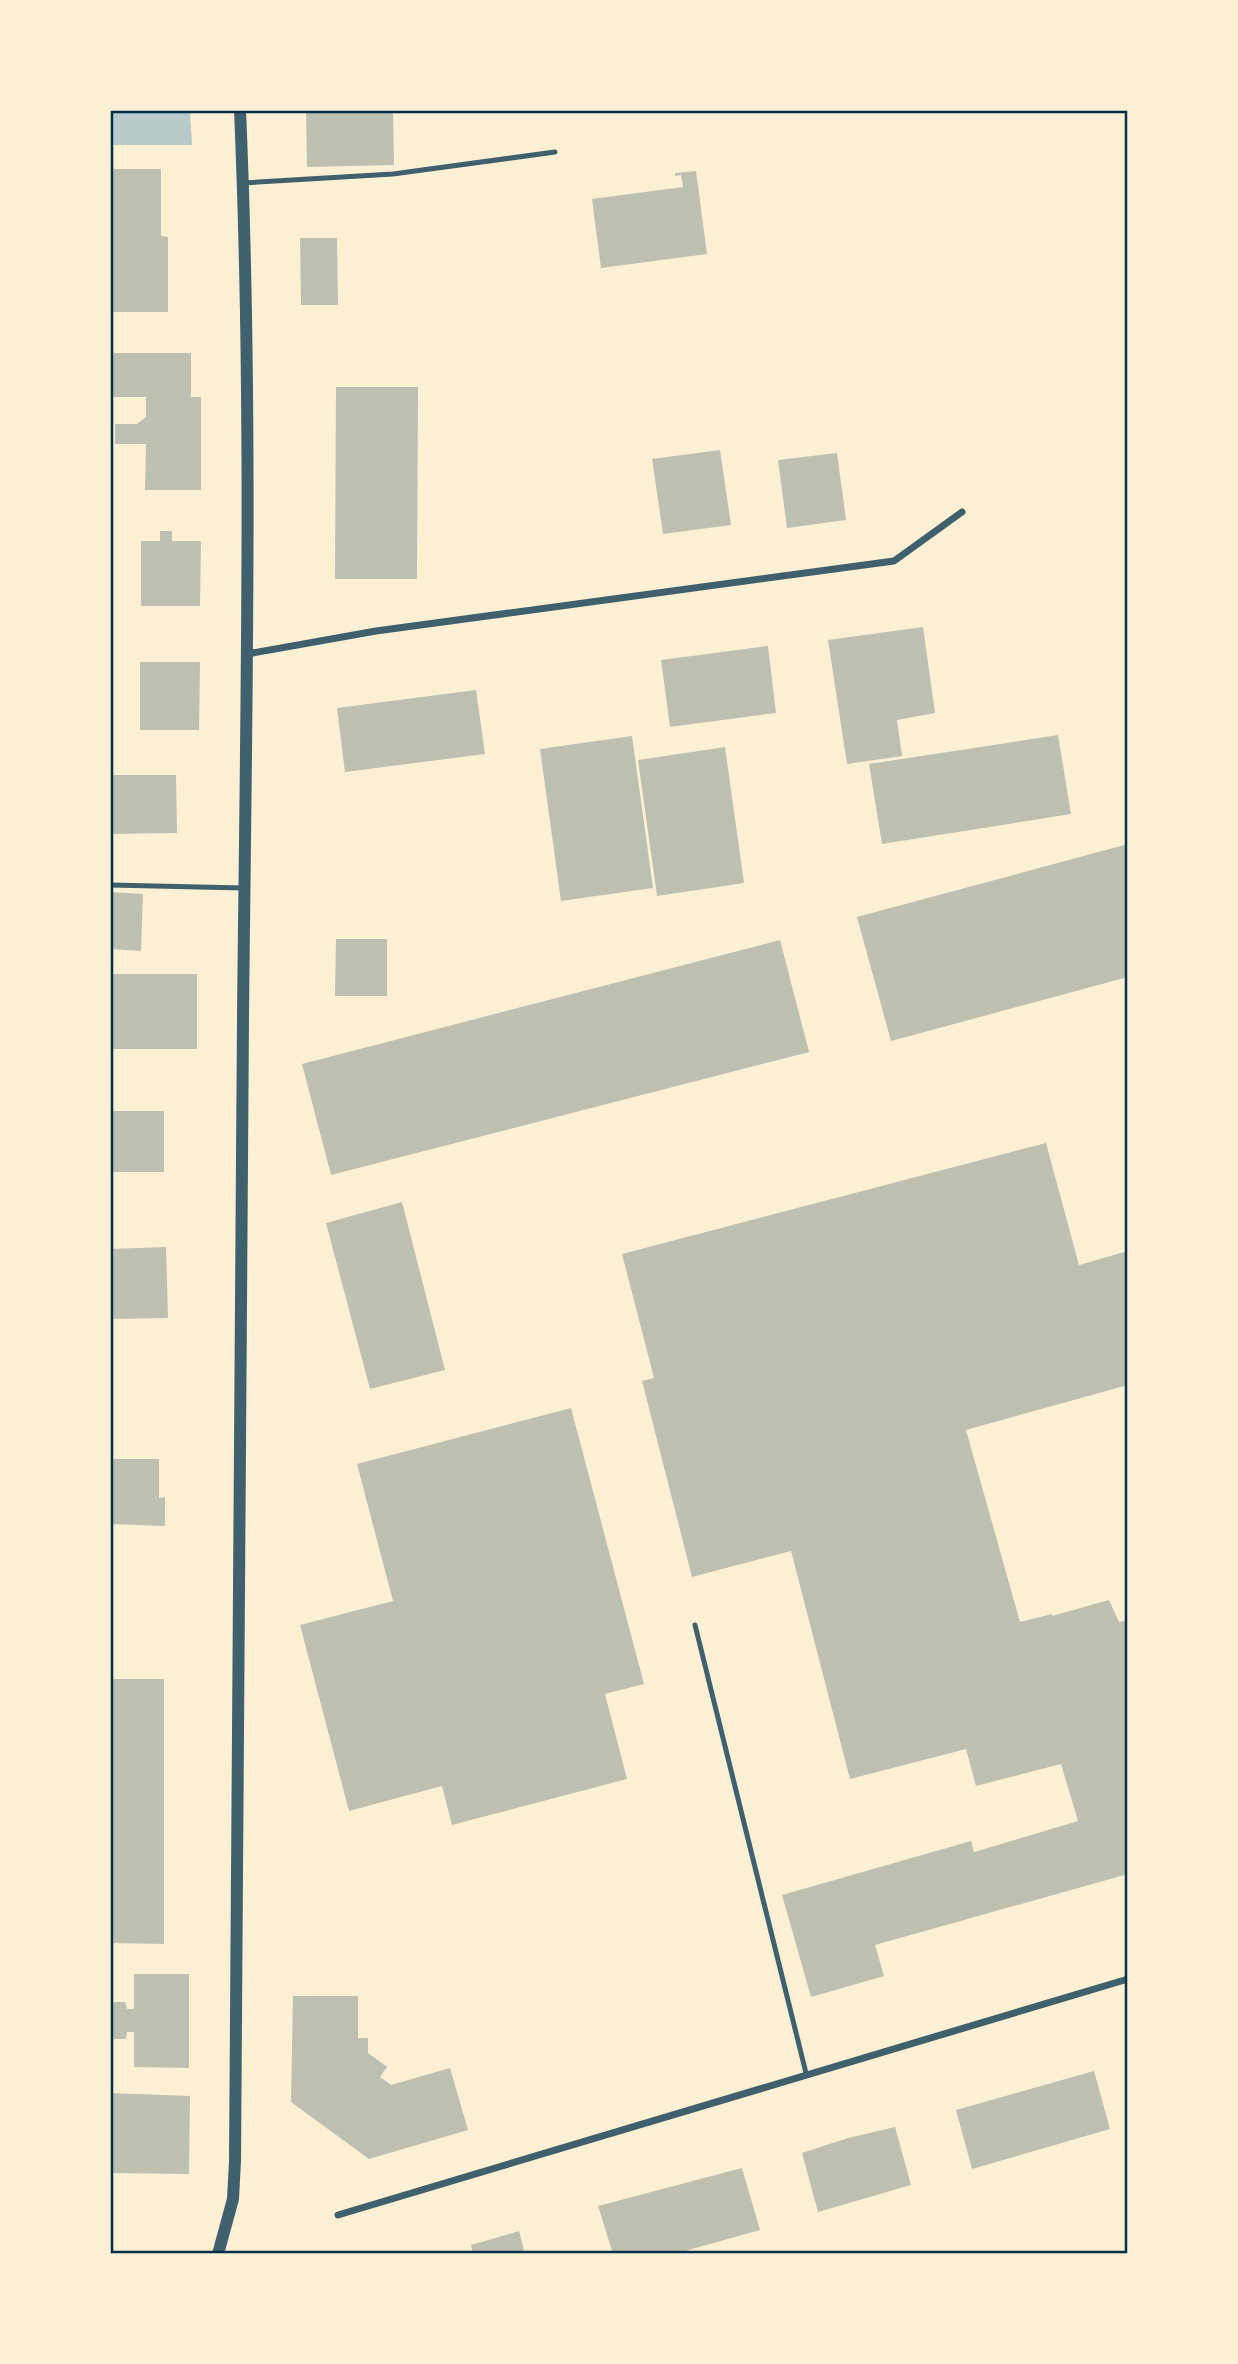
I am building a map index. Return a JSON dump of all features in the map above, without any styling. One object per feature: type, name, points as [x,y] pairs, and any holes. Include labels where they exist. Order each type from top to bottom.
[{"type":"street","points":[[218,2254],[233,2199],[235,2161],[247,318],[240,110]]},
{"type":"street","points":[[246,654],[376,631],[894,561],[962,512]]},
{"type":"street","points":[[338,2215],[806,2073],[1128,1979]]},
{"type":"lane","points":[[243,183],[393,174],[555,152]]},
{"type":"lane","points":[[110,885],[244,888]]},
{"type":"lane","points":[[695,1625],[806,2073]]},
{"type":"shaded area","points":[[110,110],[190,110],[192,145],[110,145]]},
{"type":"building","points":[[306,110],[393,110],[394,165],[307,167]]},
{"type":"building","points":[[110,169],[161,169],[161,236],[168,237],[168,312],[110,312]]},
{"type":"building","points":[[696,171],[707,254],[601,268],[592,199],[683,187],[681,175],[675,176],[675,173]]},
{"type":"building","points":[[300,238],[337,238],[338,305],[301,305]]},
{"type":"building","points":[[110,353],[191,353],[191,397],[201,397],[201,490],[145,490],[146,444],[115,444],[115,424],[137,424],[146,417],[146,397],[110,397]]},
{"type":"building","points":[[336,387],[418,387],[417,579],[335,579]]},
{"type":"building","points":[[720,450],[731,525],[663,534],[652,459]]},
{"type":"building","points":[[837,453],[846,520],[787,528],[778,460]]},
{"type":"building","points":[[160,531],[172,531],[172,541],[201,541],[200,606],[141,606],[141,541],[160,541]]},
{"type":"building","points":[[923,627],[935,713],[897,720],[902,756],[847,764],[828,640]]},
{"type":"building","points":[[768,646],[776,713],[670,727],[661,660]]},
{"type":"building","points":[[140,662],[200,662],[199,730],[140,730]]},
{"type":"building","points":[[476,690],[485,754],[345,772],[337,708]]},
{"type":"building","points":[[1058,735],[1071,814],[882,844],[869,764]]},
{"type":"building","points":[[632,736],[653,888],[561,901],[540,749]]},
{"type":"building","points":[[725,747],[744,883],[657,896],[638,760]]},
{"type":"building","points":[[110,775],[176,775],[177,833],[110,834]]},
{"type":"building","points":[[1128,844],[1128,977],[891,1041],[857,917]]},
{"type":"building","points":[[110,892],[143,894],[141,951],[110,949]]},
{"type":"building","points":[[336,939],[387,939],[387,996],[335,996]]},
{"type":"building","points":[[780,940],[809,1052],[331,1175],[302,1064]]},
{"type":"building","points":[[110,974],[197,974],[197,1049],[111,1049]]},
{"type":"building","points":[[111,1111],[164,1111],[164,1172],[110,1172]]},
{"type":"building","points":[[1046,1143],[1079,1265],[1128,1251],[1128,1385],[966,1430],[1020,1622],[1109,1600],[1119,1622],[1128,1620],[1128,1874],[875,1945],[884,1976],[811,1997],[782,1895],[971,1841],[974,1852],[1078,1821],[1061,1764],[976,1786],[966,1749],[850,1779],[791,1551],[692,1577],[642,1381],[654,1378],[622,1254]]},
{"type":"building","points":[[402,1202],[445,1370],[370,1389],[326,1223]]},
{"type":"building","points":[[166,1247],[168,1318],[110,1319],[110,1249]]},
{"type":"building","points":[[571,1408],[644,1684],[605,1694],[627,1779],[452,1825],[442,1786],[349,1811],[300,1625],[393,1601],[357,1464]]},
{"type":"building","points":[[110,1459],[159,1459],[159,1498],[165,1497],[165,1526],[110,1524]]},
{"type":"building","points":[[110,1679],[164,1679],[164,1944],[110,1943]]},
{"type":"building","points":[[134,1974],[189,1974],[189,2068],[134,2067],[134,2032],[127,2032],[126,2039],[110,2039],[110,2002],[125,2002],[127,2009],[134,2009]]},
{"type":"building","points":[[293,1996],[358,1996],[358,2038],[368,2038],[368,2053],[387,2067],[380,2077],[391,2085],[450,2068],[468,2130],[369,2159],[291,2102]]},
{"type":"building","points":[[1094,2071],[1110,2129],[972,2169],[956,2110]]},
{"type":"building","points":[[110,2093],[190,2096],[189,2174],[110,2173]]},
{"type":"building","points":[[895,2127],[911,2185],[818,2212],[802,2153]]},
{"type":"building","points":[[742,2168],[760,2230],[674,2254],[613,2254],[598,2206]]},
{"type":"building","points":[[519,2231],[525,2254],[473,2254],[471,2245]]}]
